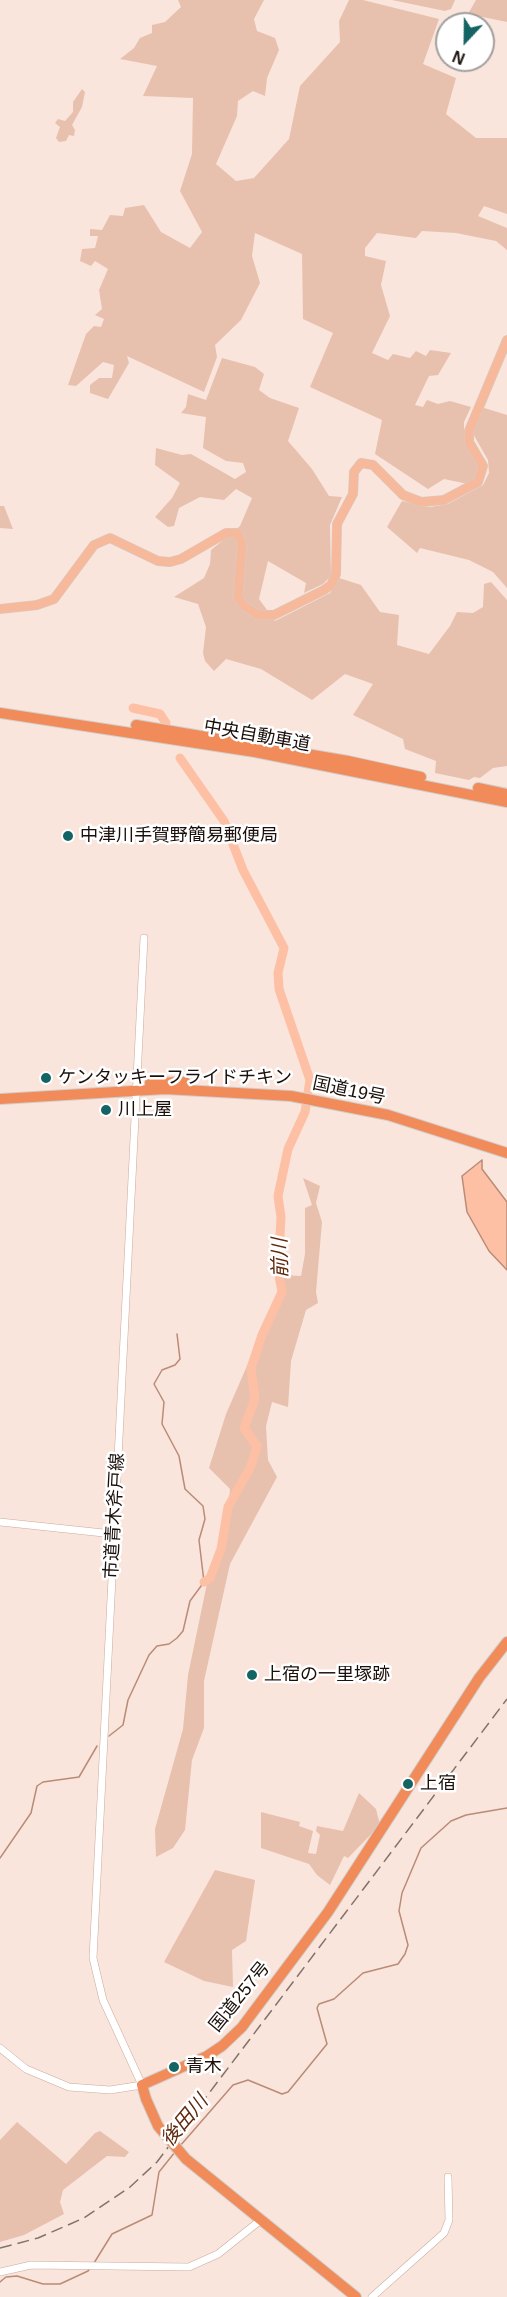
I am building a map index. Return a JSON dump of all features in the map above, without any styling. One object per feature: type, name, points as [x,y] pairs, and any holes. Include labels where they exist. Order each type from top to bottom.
[{"type":"highway","name":"中央自動車道","points":[[0,705],[348,761],[507,794]]},
{"type":"highway","name":"中央自動車道","points":[[0,713],[139,729],[507,802]]},
{"type":"highway","name":"国道19号","points":[[0,1099],[208,1082],[321,1098],[507,1146]]},
{"type":"highway","name":"国道19号","points":[[0,1093],[135,1087]]},
{"type":"highway","name":"国道19号","points":[[494,1144],[507,1153]]},
{"type":"highway","name":"国道257号","points":[[142,2085],[207,2056],[222,2046],[242,2027],[328,1912],[479,1678],[507,1642]]},
{"type":"highway","points":[[142,2085],[158,2126],[186,2159],[356,2297]]},
{"type":"main road","points":[[0,609],[37,605],[54,598],[94,545],[110,538],[158,561],[170,562],[181,560],[226,533],[238,533],[242,544],[238,597],[244,606],[258,615],[274,615],[324,590],[331,585],[336,574],[335,533],[338,520],[353,494],[354,472],[358,465],[365,462],[373,465],[398,492],[421,502],[444,500],[478,483],[483,466],[470,442],[469,431],[507,340]]},
{"type":"street","name":"市道青木斧戸線","points":[[142,2085],[103,2000],[93,1958],[144,938]]},
{"type":"street","points":[[0,1522],[113,1534]]},
{"type":"street","points":[[0,2048],[26,2069],[69,2087],[110,2091],[142,2085]]},
{"type":"street","points":[[372,2297],[444,2233],[449,2220],[448,2177]]},
{"type":"street","points":[[0,2272],[31,2265],[176,2268],[198,2265],[218,2254],[262,2219]]},
{"type":"shaded area","points":[[178,0],[264,0],[254,19],[257,31],[275,38],[279,50],[267,78],[265,96],[253,91],[238,101],[237,116],[216,164],[236,181],[254,178],[289,139],[300,86],[340,42],[339,21],[349,0],[363,0],[435,18],[435,30],[423,64],[435,69],[435,72],[442,72],[456,78],[446,114],[476,138],[507,138],[507,214],[484,206],[478,216],[507,228],[507,250],[496,241],[456,233],[422,231],[416,238],[377,233],[365,248],[365,256],[386,261],[381,285],[390,316],[372,353],[388,360],[393,354],[410,358],[416,351],[426,356],[430,350],[451,353],[438,375],[429,376],[415,405],[423,407],[427,400],[438,404],[450,401],[471,407],[464,422],[464,439],[478,461],[479,471],[476,479],[468,484],[444,479],[428,489],[375,454],[382,420],[310,387],[333,333],[303,319],[302,254],[255,233],[252,256],[260,283],[241,320],[215,345],[217,357],[204,392],[127,356],[129,363],[108,399],[90,393],[90,385],[99,378],[112,378],[114,365],[103,362],[76,386],[68,385],[86,334],[94,326],[101,327],[104,319],[95,315],[102,309],[99,290],[108,269],[95,261],[91,266],[80,261],[82,249],[95,248],[98,236],[90,236],[90,229],[102,230],[110,215],[123,216],[125,208],[144,205],[161,232],[190,248],[202,232],[180,191],[192,154],[193,98],[143,96],[157,66],[120,59],[134,48],[140,38],[152,33],[152,25],[165,22],[181,7]]},
{"type":"shaded area","points":[[392,0],[455,0],[451,9],[445,11]]},
{"type":"shaded area","points":[[476,0],[507,0],[507,22],[495,20],[495,12],[469,12]]},
{"type":"shaded area","points":[[82,89],[85,92],[82,107],[72,125],[75,130],[74,136],[69,135],[66,141],[59,142],[56,138],[60,127],[55,123],[58,119],[65,121],[73,112],[73,102]]},
{"type":"shaded area","points":[[222,358],[255,367],[264,374],[259,390],[270,398],[299,408],[288,441],[312,469],[329,496],[342,497],[330,525],[331,576],[323,584],[304,593],[306,583],[268,561],[259,599],[275,621],[330,593],[339,578],[361,585],[380,612],[399,615],[397,645],[429,654],[450,626],[457,612],[473,613],[483,607],[484,584],[491,582],[507,600],[507,766],[493,768],[480,778],[474,777],[469,780],[435,773],[436,761],[405,749],[403,739],[353,715],[373,684],[345,674],[312,700],[261,669],[226,659],[214,671],[205,661],[203,653],[206,627],[198,604],[174,597],[204,578],[210,564],[211,550],[240,526],[252,498],[236,489],[224,500],[200,497],[179,508],[174,526],[168,527],[155,517],[172,498],[180,483],[155,465],[156,448],[182,455],[191,454],[235,479],[246,472],[243,463],[226,461],[203,448],[206,417],[181,413],[186,407],[188,394],[206,400]]},
{"type":"shaded area","points":[[481,407],[507,415],[507,588],[493,572],[469,560],[420,548],[417,553],[387,527],[402,501],[430,507],[448,504],[483,485],[489,473],[488,460],[472,432]]},
{"type":"shaded area","points":[[0,506],[4,506],[13,529],[0,528]]},
{"type":"shaded area","points":[[482,1160],[482,1169],[507,1202],[507,1270],[489,1251],[467,1212],[462,1176]]},
{"type":"shaded area","points":[[303,1178],[320,1186],[316,1203],[322,1222],[316,1292],[318,1303],[306,1310],[291,1361],[288,1407],[272,1402],[266,1426],[268,1460],[277,1477],[230,1564],[204,1681],[204,1728],[192,1760],[185,1830],[173,1848],[156,1857],[155,1829],[183,1729],[188,1675],[210,1569],[226,1535],[230,1489],[209,1468],[226,1414],[250,1359],[286,1292],[281,1275],[301,1276],[305,1254],[305,1208],[312,1205]]},
{"type":"shaded area","points":[[359,1793],[376,1809],[380,1825],[348,1858],[344,1856],[330,1885],[317,1875],[309,1864],[261,1848],[261,1812],[300,1822],[299,1826],[313,1831],[308,1853],[316,1854],[320,1835],[316,1831],[317,1826],[343,1831]]},
{"type":"shaded area","points":[[215,1870],[255,1880],[246,1941],[232,1950],[233,1987],[204,1981],[164,1962]]},
{"type":"shaded area","points":[[17,2122],[66,2164],[95,2133],[100,2131],[129,2152],[125,2157],[107,2156],[63,2190],[60,2202],[64,2214],[24,2235],[0,2242],[0,2140]]},
{"type":"waterway","name":"前川","points":[[133,708],[160,714],[166,723]]},
{"type":"waterway","name":"前川","points":[[180,758],[224,821],[243,870],[284,948],[278,973],[279,989],[310,1080],[305,1112],[288,1149],[278,1196],[281,1217],[278,1271],[282,1292],[262,1335],[251,1368],[255,1399],[244,1428],[257,1446],[251,1466],[228,1507],[221,1549],[210,1578],[204,1582]]},
{"type":"waterway","points":[[109,1736],[123,1725],[128,1700],[149,1655],[157,1646],[169,1644],[183,1631],[190,1601],[204,1582],[199,1540],[205,1519],[203,1506],[185,1489],[179,1456],[162,1424],[164,1402],[154,1384],[162,1370],[175,1365],[180,1359],[177,1334]]},
{"type":"waterway","name":"前川","points":[[0,1858],[31,1813],[37,1786],[43,1782],[79,1777],[97,1746]]},
{"type":"waterway","name":"後田川","points":[[180,2146],[233,2085],[248,2080],[282,2094],[288,2092],[327,2044],[317,2008],[319,2004],[334,1999],[363,1973],[398,1964],[405,1954],[408,1945],[399,1911],[402,1893],[421,1848],[451,1821],[466,1815],[507,1808]]},
{"type":"waterway","name":"後田川","points":[[94,2263],[112,2234],[152,2215],[159,2172],[175,2152]]},
{"type":"waterway","name":"後田川","points":[[0,2282],[6,2277],[17,2276],[43,2284],[60,2284],[88,2271],[91,2267]]},
{"type":"railway","points":[[0,2248],[38,2238],[84,2218],[130,2187],[157,2162],[507,1699]]},
{"type":"place","name":"中津川手賀野簡易郵便局","points":[[68,836]]},
{"type":"place","name":"ケンタッキーフライドチキン","points":[[46,1078]]},
{"type":"place","name":"川上屋","points":[[106,1110]]},
{"type":"place","name":"上宿の一里塚跡","points":[[252,1675]]},
{"type":"place","name":"上宿","points":[[408,1784]]},
{"type":"place","name":"青木","points":[[174,2067]]}]
